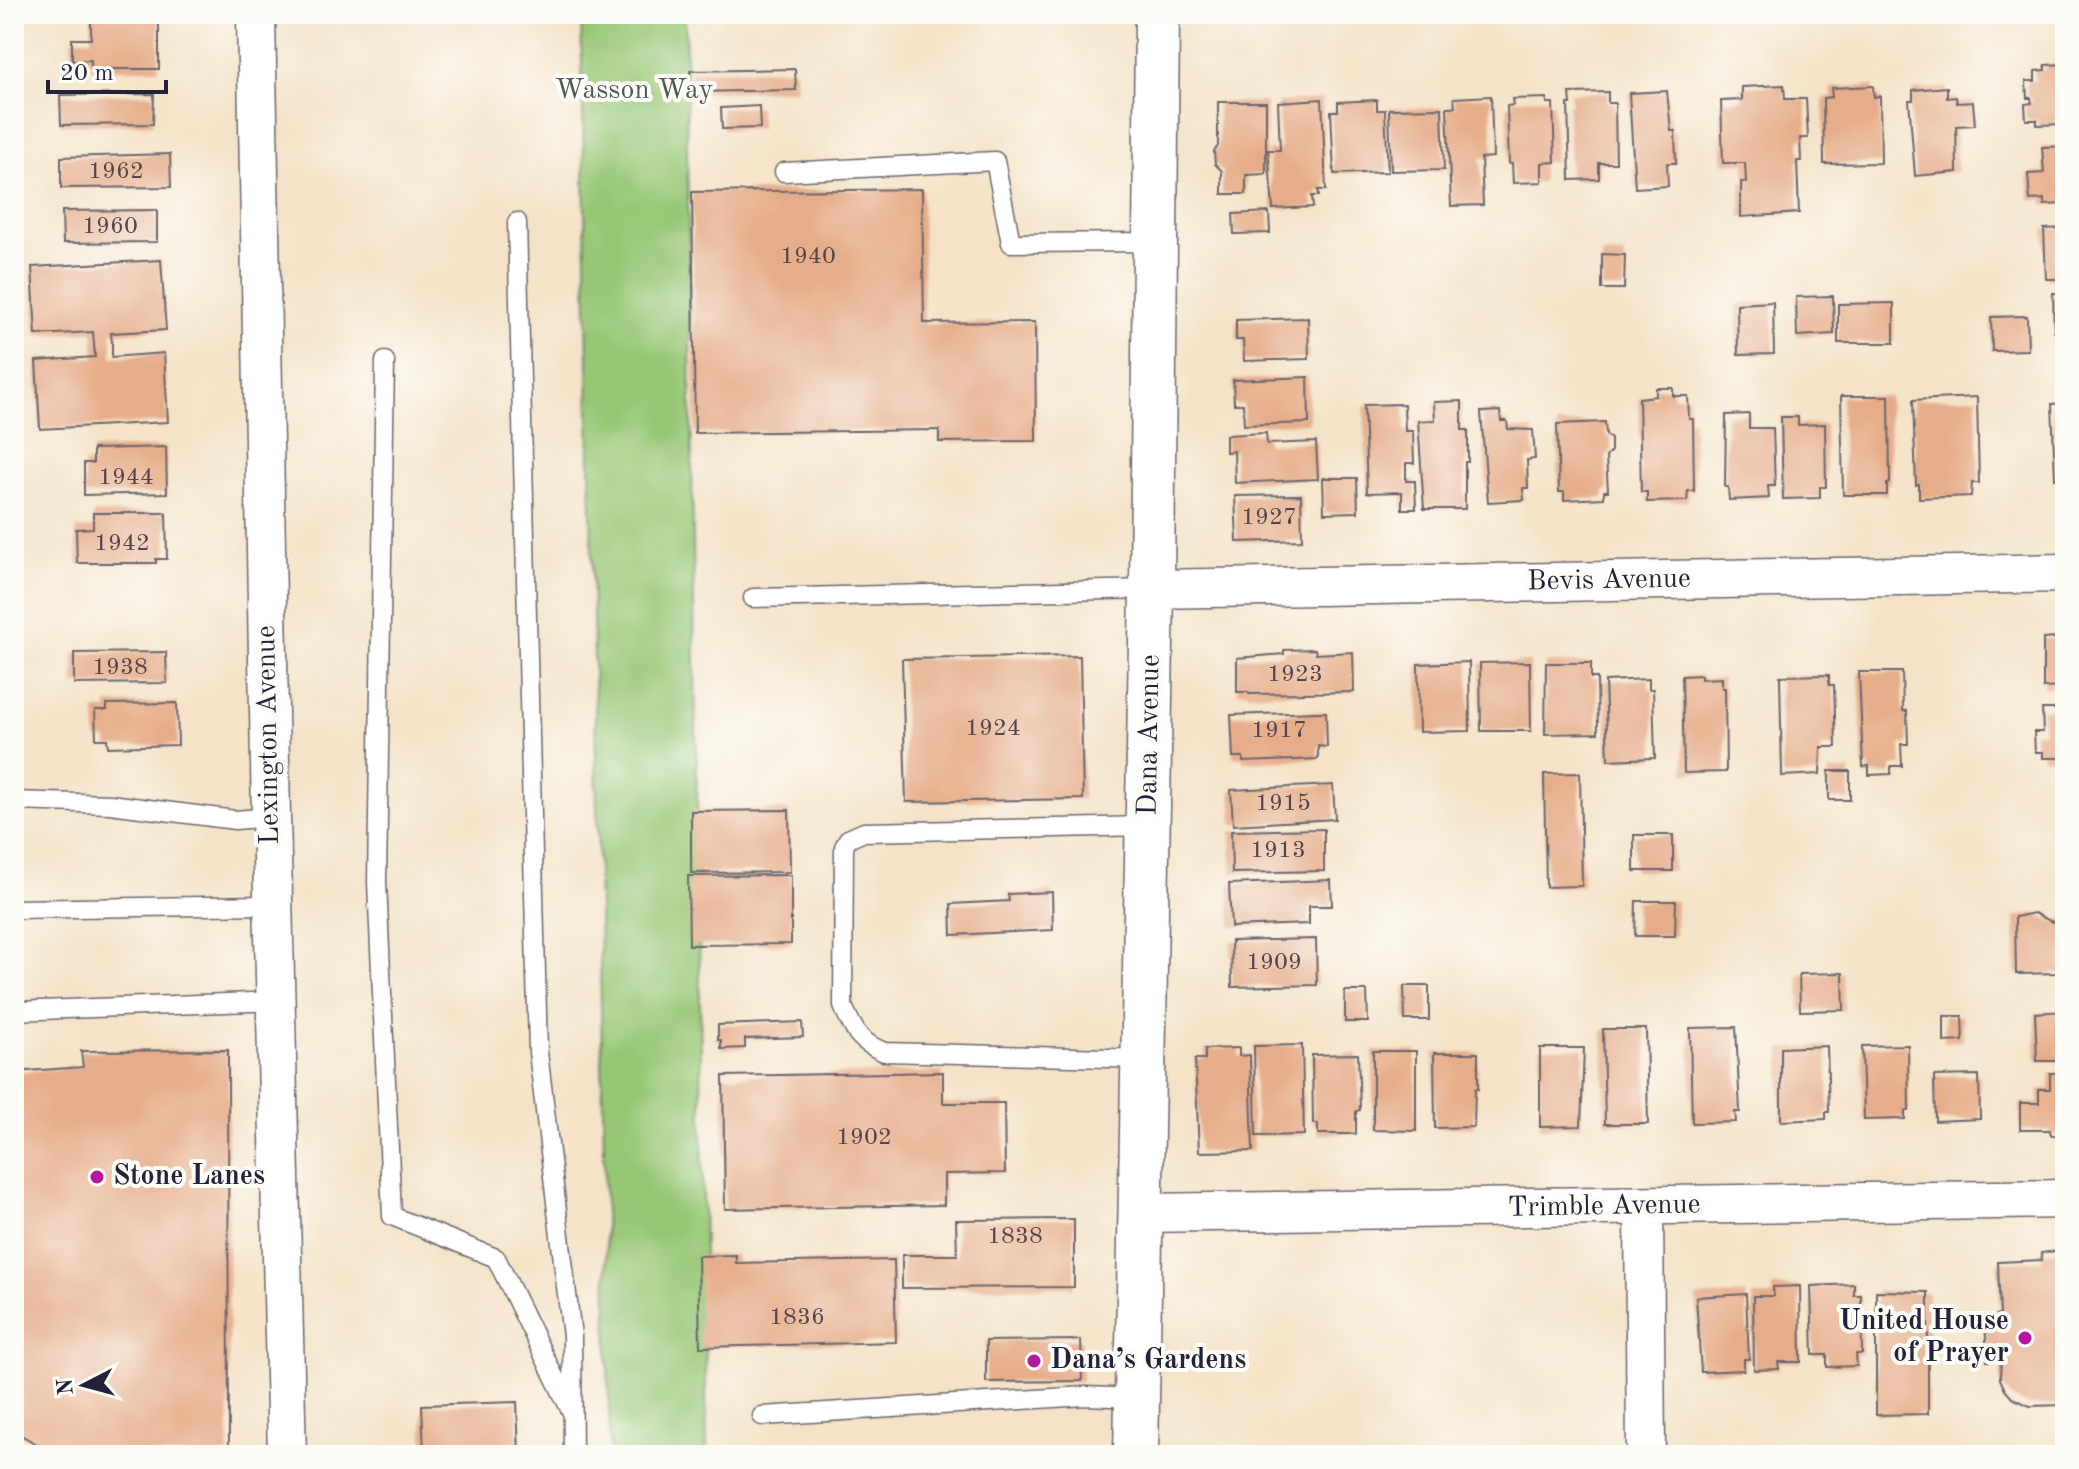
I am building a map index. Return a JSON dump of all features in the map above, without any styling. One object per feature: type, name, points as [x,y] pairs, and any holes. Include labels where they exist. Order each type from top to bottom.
[{"type":"street","name":"Lexington Avenue","points":[[256,14],[287,1455]]},
{"type":"street","name":"Dana Avenue","points":[[1136,1455],[1149,826],[1157,14]]},
{"type":"street","name":"Bevis Avenue","points":[[1152,589],[2065,573]]},
{"type":"street","name":"Trimble Avenue","points":[[1142,1213],[2065,1199]]},
{"type":"street","points":[[1644,1207],[1646,1455]]},
{"type":"lane","points":[[784,172],[995,161],[1011,243],[1155,242]]},
{"type":"lane","points":[[517,222],[538,1052],[572,1336],[573,1455]]},
{"type":"lane","points":[[385,361],[377,882],[392,1216],[496,1258],[573,1415]]},
{"type":"lane","points":[[753,598],[1152,589]]},
{"type":"lane","points":[[14,801],[110,804],[235,820],[271,817]]},
{"type":"lane","points":[[1145,1059],[884,1052],[865,1044],[852,1028],[843,1006],[844,847],[848,839],[864,832],[1149,826]]},
{"type":"lane","points":[[14,909],[273,905]]},
{"type":"lane","points":[[14,1011],[276,1001]]},
{"type":"lane","points":[[762,1416],[1086,1396],[1137,1398]]},
{"type":"green space","name":"Wasson Way","points":[[581,14],[685,14],[707,1455],[610,1455]]},
{"type":"building","points":[[91,14],[159,14],[159,69],[91,69],[91,60],[72,61],[72,39],[91,39]]},
{"type":"building","points":[[2065,64],[2065,124],[2037,125],[2037,120],[2026,120],[2025,104],[2032,103],[2031,98],[2027,98],[2026,81],[2035,81],[2035,71],[2045,70],[2045,65]]},
{"type":"building","points":[[795,69],[796,90],[691,92],[690,71]]},
{"type":"building","points":[[1784,85],[1785,99],[1806,99],[1808,138],[1800,138],[1801,161],[1797,161],[1799,213],[1741,217],[1741,182],[1746,182],[1745,163],[1723,163],[1721,101],[1742,100],[1742,87]]},
{"type":"building","points":[[1873,86],[1874,97],[1880,96],[1881,163],[1824,164],[1823,98],[1832,97],[1831,88]]},
{"type":"building","points":[[1947,87],[1947,98],[1956,97],[1957,103],[1973,102],[1975,125],[1956,126],[1957,172],[1915,176],[1909,100],[1913,100],[1913,90]]},
{"type":"building","points":[[1667,91],[1671,131],[1675,131],[1676,163],[1667,163],[1668,186],[1635,188],[1629,93]]},
{"type":"building","points":[[1608,92],[1608,103],[1615,103],[1616,163],[1599,163],[1599,179],[1570,180],[1570,93]]},
{"type":"building","points":[[154,94],[153,124],[61,125],[60,95]]},
{"type":"building","points":[[1491,96],[1493,157],[1481,158],[1483,205],[1451,206],[1447,107],[1455,107],[1454,98]]},
{"type":"building","points":[[1547,98],[1547,103],[1553,103],[1555,162],[1542,163],[1542,182],[1513,183],[1512,164],[1509,164],[1507,106],[1513,105],[1512,99]]},
{"type":"building","points":[[1322,99],[1326,190],[1318,190],[1319,196],[1312,196],[1313,207],[1273,209],[1268,150],[1280,150],[1278,102]]},
{"type":"building","points":[[1377,100],[1377,110],[1385,110],[1388,172],[1334,174],[1331,111],[1338,111],[1338,102]]},
{"type":"building","points":[[1218,102],[1266,102],[1266,174],[1246,175],[1246,194],[1222,194],[1222,171],[1215,164],[1214,151],[1218,146]]},
{"type":"building","points":[[759,106],[760,128],[722,129],[721,108]]},
{"type":"building","points":[[1442,108],[1444,170],[1391,171],[1389,109]]},
{"type":"building","points":[[2065,146],[2065,204],[2044,205],[2044,199],[2030,200],[2028,174],[2044,173],[2042,147]]},
{"type":"building","points":[[170,154],[171,187],[61,188],[61,157]]},
{"type":"building","points":[[922,189],[924,323],[1035,322],[1036,441],[939,442],[939,430],[695,433],[692,192]]},
{"type":"building","points":[[157,210],[157,242],[63,243],[62,211]]},
{"type":"building","points":[[1269,212],[1270,233],[1234,234],[1233,214]]},
{"type":"building","points":[[2065,228],[2065,279],[2046,279],[2044,229]]},
{"type":"building","points":[[1602,254],[1625,255],[1624,289],[1602,289]]},
{"type":"building","points":[[161,260],[166,330],[111,333],[112,357],[164,353],[168,422],[40,429],[36,361],[95,357],[93,332],[36,335],[32,267]]},
{"type":"building","points":[[2053,293],[2065,293],[2065,337],[2054,331]]},
{"type":"building","points":[[1833,296],[1834,334],[1797,336],[1796,297]]},
{"type":"building","points":[[1773,302],[1774,354],[1738,355],[1737,304]]},
{"type":"building","points":[[1894,303],[1894,343],[1838,343],[1838,304]]},
{"type":"building","points":[[2027,316],[2028,350],[1992,351],[1991,317]]},
{"type":"building","points":[[1308,318],[1309,359],[1244,361],[1243,340],[1236,340],[1236,320]]},
{"type":"building","points":[[1308,377],[1309,423],[1244,425],[1243,404],[1234,404],[1233,380]]},
{"type":"building","points":[[1656,388],[1673,388],[1673,396],[1688,396],[1689,419],[1693,419],[1694,491],[1688,491],[1687,501],[1647,502],[1647,492],[1641,492],[1639,398],[1656,396]]},
{"type":"building","points":[[1841,396],[1889,396],[1890,483],[1887,484],[1887,495],[1843,495]]},
{"type":"building","points":[[1977,397],[1979,483],[1972,483],[1971,496],[1919,498],[1913,400]]},
{"type":"building","points":[[1462,401],[1462,430],[1468,430],[1465,509],[1424,509],[1418,421],[1435,420],[1434,402]]},
{"type":"building","points":[[2065,403],[2065,479],[2055,479],[2052,404]]},
{"type":"building","points":[[1404,404],[1405,431],[1413,431],[1414,463],[1406,463],[1406,481],[1415,481],[1416,509],[1402,509],[1402,492],[1367,493],[1364,405]]},
{"type":"building","points":[[1500,411],[1501,421],[1507,421],[1508,429],[1533,430],[1535,459],[1527,460],[1528,488],[1523,488],[1524,500],[1488,502],[1481,412]]},
{"type":"building","points":[[1749,414],[1749,428],[1773,428],[1775,486],[1768,486],[1769,498],[1729,500],[1728,487],[1725,487],[1726,415]]},
{"type":"building","points":[[1781,417],[1798,417],[1798,425],[1825,424],[1826,487],[1820,487],[1820,498],[1783,499]]},
{"type":"building","points":[[1605,422],[1606,435],[1611,439],[1611,451],[1606,457],[1608,491],[1604,491],[1604,498],[1564,500],[1564,492],[1559,492],[1557,424]]},
{"type":"building","points":[[1266,433],[1267,444],[1316,442],[1318,479],[1235,483],[1234,451],[1226,452],[1226,435]]},
{"type":"building","points":[[166,447],[167,493],[84,495],[84,463],[93,463],[93,449]]},
{"type":"building","points":[[1323,478],[1357,478],[1358,512],[1324,513]]},
{"type":"building","points":[[1301,495],[1302,540],[1237,542],[1235,496]]},
{"type":"building","points":[[93,513],[166,513],[167,559],[156,559],[156,563],[77,563],[76,529],[93,528]]},
{"type":"building","points":[[2065,634],[2065,687],[2043,688],[2043,639],[2055,638]]},
{"type":"building","points":[[1315,649],[1316,654],[1353,652],[1354,692],[1237,692],[1237,658],[1284,654],[1284,650]]},
{"type":"building","points":[[166,652],[167,683],[74,684],[74,653]]},
{"type":"building","points":[[1080,656],[1083,799],[906,802],[902,659]]},
{"type":"building","points":[[1469,662],[1470,731],[1419,732],[1418,664]]},
{"type":"building","points":[[1530,662],[1531,731],[1481,731],[1480,663]]},
{"type":"building","points":[[1546,663],[1591,663],[1591,678],[1597,678],[1598,733],[1545,734]]},
{"type":"building","points":[[1859,672],[1902,672],[1908,744],[1901,744],[1902,766],[1891,766],[1891,774],[1869,775],[1869,766],[1863,767]]},
{"type":"building","points":[[1701,675],[1701,679],[1722,678],[1722,688],[1725,688],[1726,772],[1684,773],[1682,676]]},
{"type":"building","points":[[1829,675],[1829,685],[1834,685],[1836,747],[1821,747],[1820,774],[1782,776],[1780,676]]},
{"type":"building","points":[[1649,679],[1649,689],[1653,689],[1655,758],[1608,760],[1605,681]]},
{"type":"building","points":[[177,703],[178,745],[108,747],[107,739],[96,739],[95,710],[107,710],[107,704]]},
{"type":"building","points":[[2065,704],[2065,758],[2043,758],[2043,752],[2035,752],[2034,732],[2043,732],[2042,709],[2054,709]]},
{"type":"building","points":[[1326,712],[1327,747],[1318,746],[1318,759],[1243,762],[1243,757],[1233,757],[1231,715]]},
{"type":"building","points":[[1829,771],[1850,771],[1850,800],[1829,800]]},
{"type":"building","points":[[1580,773],[1582,886],[1546,887],[1544,774]]},
{"type":"building","points":[[1333,785],[1335,819],[1233,825],[1231,790]]},
{"type":"building","points":[[789,810],[790,872],[691,873],[691,811]]},
{"type":"building","points":[[1324,829],[1324,871],[1232,873],[1231,831]]},
{"type":"building","points":[[1634,835],[1673,835],[1673,871],[1634,871]]},
{"type":"building","points":[[791,875],[791,944],[689,945],[688,876]]},
{"type":"building","points":[[1331,880],[1332,906],[1309,906],[1309,924],[1231,927],[1229,884]]},
{"type":"building","points":[[1052,892],[1053,930],[952,935],[951,904],[1009,901],[1008,894]]},
{"type":"building","points":[[1636,901],[1676,901],[1675,936],[1635,936]]},
{"type":"building","points":[[2034,913],[2052,922],[2065,918],[2065,973],[2016,974],[2015,917]]},
{"type":"building","points":[[1316,939],[1317,985],[1232,987],[1231,941]]},
{"type":"building","points":[[1843,973],[1844,1010],[1800,1011],[1799,974]]},
{"type":"building","points":[[1404,986],[1429,986],[1429,1020],[1405,1020]]},
{"type":"building","points":[[1345,991],[1367,991],[1368,1022],[1345,1022]]},
{"type":"building","points":[[2065,1011],[2065,1061],[2037,1061],[2035,1013]]},
{"type":"building","points":[[1944,1016],[1962,1016],[1963,1041],[1944,1042]]},
{"type":"building","points":[[802,1022],[803,1037],[745,1039],[745,1048],[721,1049],[721,1040],[718,1040],[718,1025]]},
{"type":"building","points":[[1736,1027],[1740,1112],[1735,1112],[1736,1122],[1692,1123],[1690,1028]]},
{"type":"building","points":[[1603,1029],[1646,1029],[1648,1124],[1605,1124]]},
{"type":"building","points":[[1302,1045],[1304,1135],[1256,1136],[1254,1046]]},
{"type":"building","points":[[1908,1045],[1909,1111],[1905,1111],[1905,1119],[1864,1120],[1862,1046]]},
{"type":"building","points":[[1827,1046],[1829,1112],[1826,1112],[1826,1119],[1781,1121],[1781,1048]]},
{"type":"building","points":[[1239,1048],[1239,1056],[1250,1055],[1253,1151],[1199,1152],[1195,1059],[1205,1059],[1205,1049]]},
{"type":"building","points":[[1540,1048],[1584,1048],[1581,1126],[1540,1127]]},
{"type":"building","points":[[228,1050],[229,1455],[56,1455],[14,1431],[14,1072],[83,1067],[81,1051]]},
{"type":"building","points":[[1373,1051],[1416,1051],[1416,1131],[1373,1130]]},
{"type":"building","points":[[1434,1053],[1478,1053],[1474,1127],[1435,1128]]},
{"type":"building","points":[[1358,1054],[1360,1110],[1356,1111],[1356,1134],[1318,1134],[1318,1124],[1313,1124],[1312,1055]]},
{"type":"building","points":[[943,1072],[943,1103],[1004,1103],[1005,1173],[944,1174],[944,1205],[725,1209],[723,1076]]},
{"type":"building","points":[[2050,1073],[2065,1073],[2065,1135],[2051,1135],[2050,1130],[2020,1130],[2020,1103],[2039,1103],[2039,1089],[2050,1089]]},
{"type":"building","points":[[1979,1075],[1980,1119],[1935,1121],[1934,1076]]},
{"type":"building","points":[[1074,1219],[1074,1287],[902,1288],[902,1255],[957,1255],[956,1220]]},
{"type":"building","name":"United House of Prayer","points":[[2064,1250],[2065,1405],[2030,1406],[2012,1398],[2005,1390],[2000,1379],[2001,1359],[1987,1361],[1985,1317],[2000,1315],[1998,1262],[2042,1260],[2041,1253]]},
{"type":"building","points":[[736,1255],[736,1263],[894,1260],[896,1342],[700,1347],[698,1256]]},
{"type":"building","points":[[1854,1284],[1854,1295],[1861,1295],[1862,1354],[1856,1354],[1857,1366],[1827,1367],[1827,1355],[1813,1355],[1811,1286]]},
{"type":"building","points":[[1800,1286],[1801,1362],[1778,1362],[1779,1369],[1754,1370],[1753,1296],[1773,1296],[1773,1287]]},
{"type":"building","points":[[1876,1291],[1928,1292],[1928,1414],[1876,1415]]},
{"type":"building","points":[[1746,1294],[1749,1359],[1744,1359],[1744,1370],[1701,1372],[1696,1297]]},
{"type":"building","name":"Dana’s Gardens","points":[[1081,1340],[1082,1381],[986,1382],[986,1341]]},
{"type":"building","points":[[517,1402],[519,1455],[424,1455],[422,1405]]},
{"type":"place","name":"Stone Lanes","points":[[97,1177]]},
{"type":"place","name":"United House of Prayer","points":[[2025,1338]]},
{"type":"place","name":"Dana’s Gardens","points":[[1034,1361]]}]
